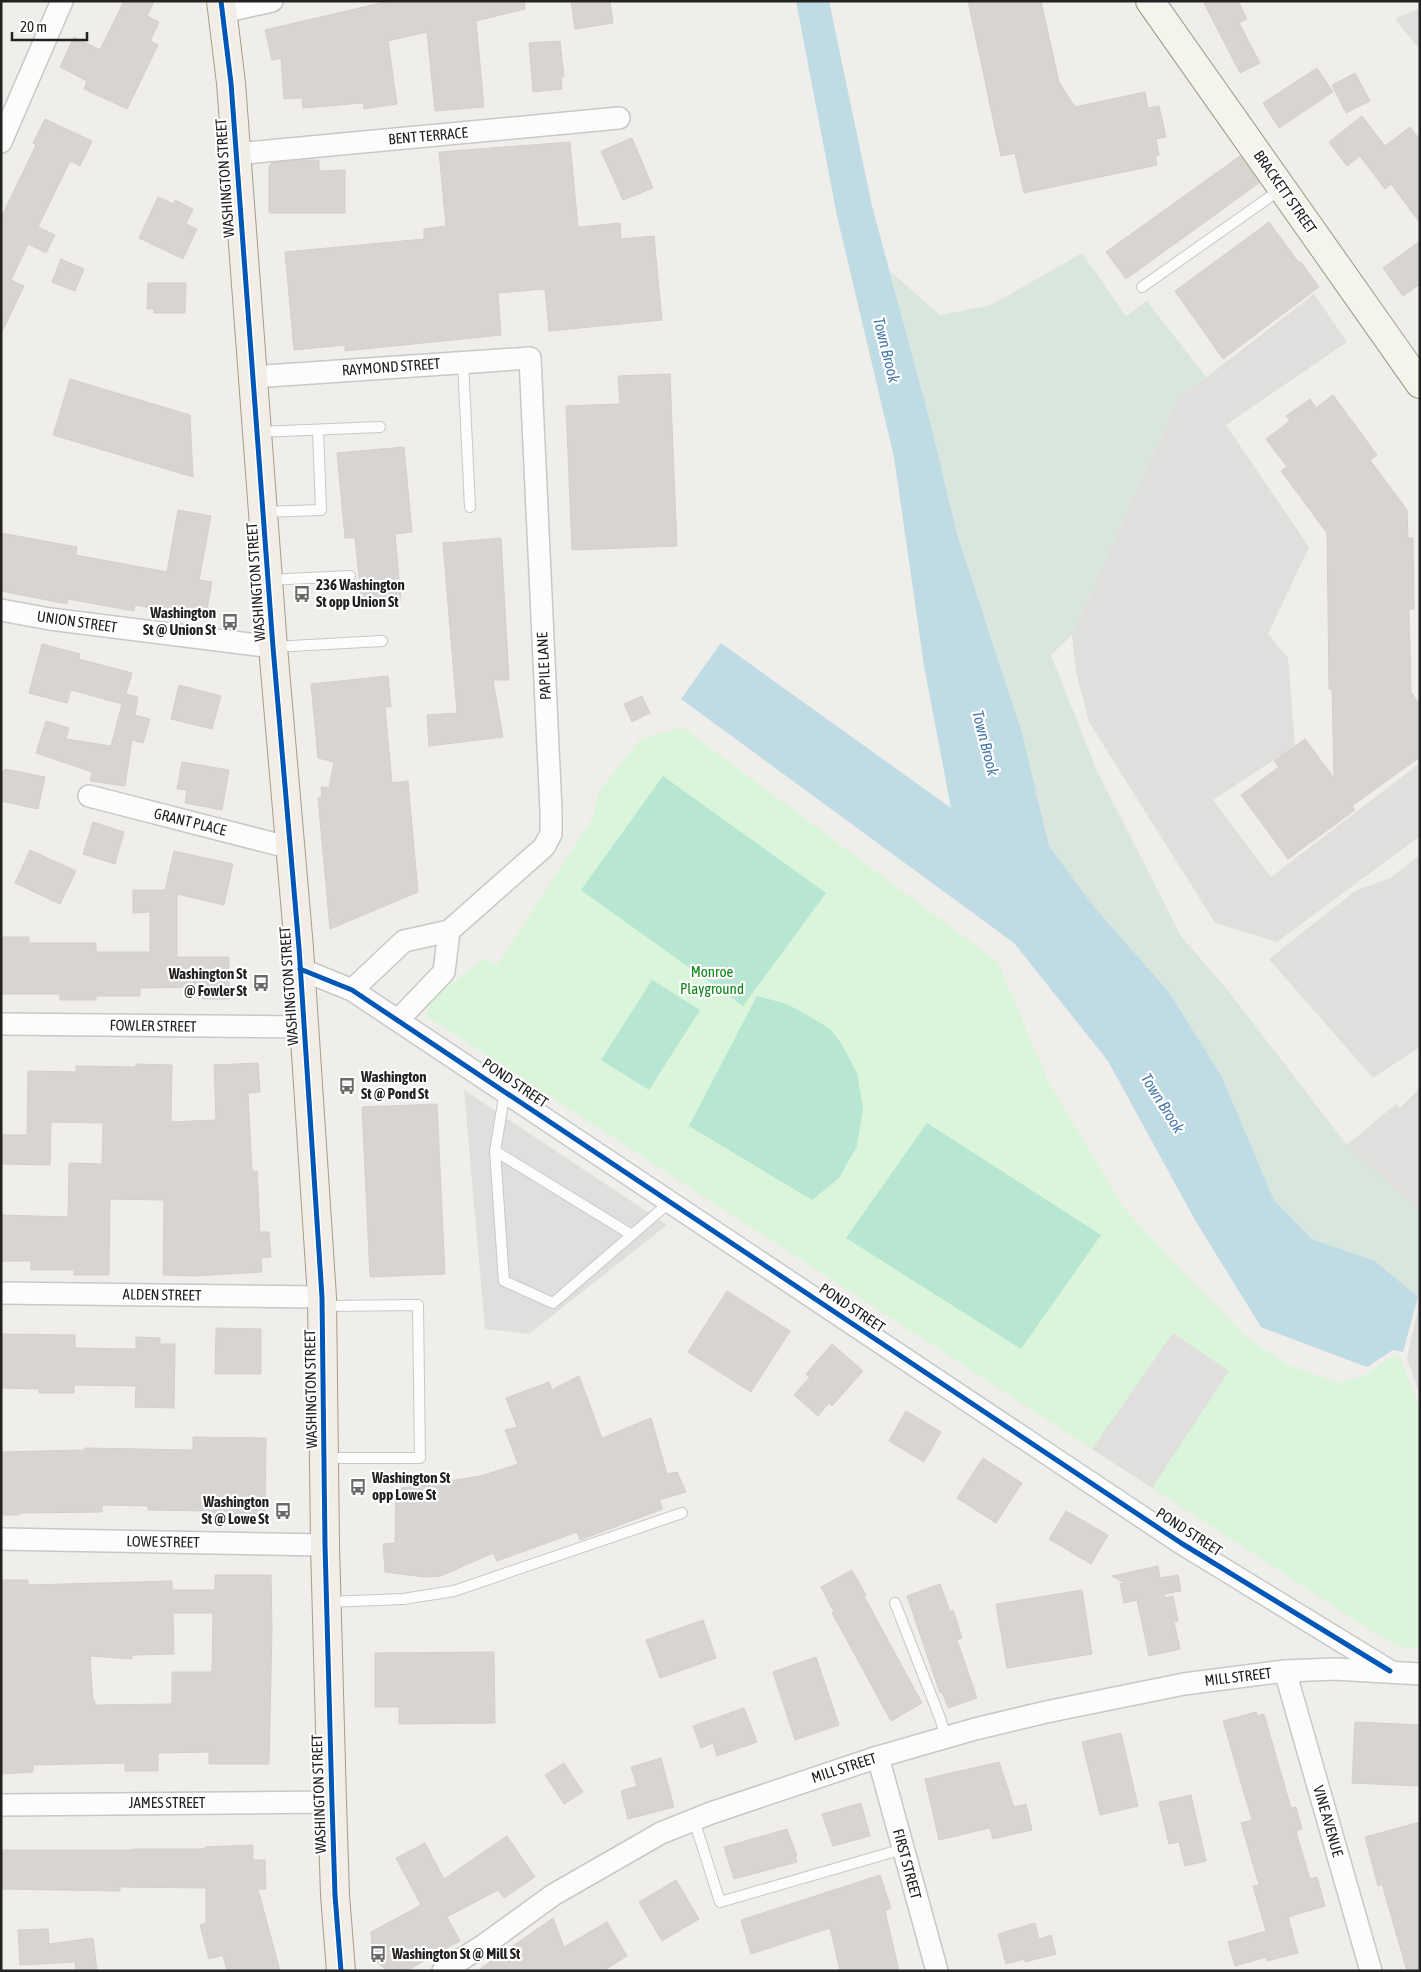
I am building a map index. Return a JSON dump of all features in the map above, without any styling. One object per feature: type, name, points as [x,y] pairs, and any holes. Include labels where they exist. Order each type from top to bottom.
[{"type":"main road","name":"WASHINGTON STREET","points":[[222,6],[236,154],[273,647],[291,848],[322,1302],[325,1545],[332,1802],[335,1895],[341,1971]]},
{"type":"street","points":[[1,142],[62,1]]},
{"type":"street","points":[[222,6],[272,1]]},
{"type":"street","name":"BRACKETT STREET","points":[[1150,1],[1420,384]]},
{"type":"street","name":"BENT TERRACE","points":[[236,154],[619,118]]},
{"type":"street","name":"RAYMOND STREET","points":[[252,377],[530,358]]},
{"type":"street","name":"PAPILE LANE","points":[[352,990],[404,941],[449,931],[544,847],[551,834],[552,812],[530,358]]},
{"type":"street","name":"UNION STREET","points":[[1,610],[50,619],[273,647]]},
{"type":"street","name":"GRANT PLACE","points":[[89,796],[291,848]]},
{"type":"street","points":[[398,1020],[444,972],[449,931]]},
{"type":"street","name":"POND STREET","points":[[300,969],[352,990],[1181,1543],[1390,1671]]},
{"type":"street","name":"FOWLER STREET","points":[[1,1024],[304,1028]]},
{"type":"street","name":"ALDEN STREET","points":[[1,1293],[322,1302]]},
{"type":"street","name":"LOWE STREET","points":[[1,1539],[325,1545]]},
{"type":"street","name":"POND STREET","points":[[1285,1671],[1335,1669],[1420,1674]]},
{"type":"street","name":"MILL STREET","points":[[443,1971],[484,1945],[553,1895],[661,1833],[827,1772],[946,1737],[1046,1712],[1184,1684],[1285,1671]]},
{"type":"street","name":"VINE AVENUE","points":[[1285,1671],[1370,1971]]},
{"type":"street","name":"FIRST STREET","points":[[878,1757],[937,1971]]},
{"type":"street","name":"JAMES STREET","points":[[1,1804],[332,1802]]},
{"type":"lane","points":[[1142,287],[1282,188]]},
{"type":"lane","points":[[463,362],[470,507]]},
{"type":"lane","points":[[256,432],[380,427]]},
{"type":"lane","points":[[263,512],[321,510],[318,430]]},
{"type":"lane","points":[[268,580],[350,576]]},
{"type":"lane","points":[[273,647],[382,641]]},
{"type":"lane","points":[[505,1091],[495,1151],[504,1281],[554,1304],[670,1202]]},
{"type":"lane","points":[[495,1151],[632,1235]]},
{"type":"lane","points":[[322,1302],[418,1305],[420,1458],[324,1458]]},
{"type":"lane","points":[[327,1602],[403,1599],[454,1591],[682,1513]]},
{"type":"lane","points":[[895,1603],[946,1737]]},
{"type":"lane","points":[[694,1820],[720,1902],[903,1848]]},
{"type":"shaded area","points":[[1420,8],[1420,50],[1395,19]]},
{"type":"shaded area","points":[[1082,253],[1126,316],[1147,301],[1206,377],[1178,399],[1072,635],[1051,655],[1097,771],[1181,936],[1226,988],[1347,1145],[1419,1211],[1420,1294],[1418,1297],[1375,1261],[1312,1239],[1274,1200],[1222,1077],[1169,992],[1095,908],[1049,846],[1022,733],[957,534],[930,421],[890,271],[940,315],[991,305]]},
{"type":"shaded area","points":[[1314,294],[1347,342],[1226,425],[1309,547],[1268,634],[1288,658],[1295,746],[1213,800],[1271,877],[1420,763],[1420,836],[1277,942],[1215,923],[1089,722],[1076,672],[1072,635],[1178,399]]},
{"type":"shaded area","points":[[1420,855],[1420,1047],[1373,1078],[1269,959],[1355,891],[1390,878]]},
{"type":"shaded area","points":[[1420,1088],[1420,1230],[1419,1211],[1347,1145],[1396,1104],[1400,1108]]},
{"type":"shaded area","points":[[464,1090],[667,1225],[529,1334],[485,1329]]},
{"type":"shaded area","points":[[1420,1299],[1420,1395],[1407,1359]]},
{"type":"shaded area","points":[[1173,1333],[1229,1371],[1152,1488],[1092,1449]]},
{"type":"green space","name":"Monroe Playground","points":[[682,727],[998,962],[1048,1081],[1124,1208],[1246,1337],[1290,1366],[1340,1383],[1365,1375],[1394,1355],[1400,1357],[1420,1409],[1420,1648],[1401,1647],[1372,1631],[426,1016],[432,999],[485,958],[497,965],[589,824],[595,810],[598,793],[639,740]]},
{"type":"green space","points":[[663,776],[826,893],[743,1006],[581,890]]},
{"type":"green space","points":[[652,980],[700,1010],[649,1090],[601,1060]]},
{"type":"green space","points":[[757,996],[787,1004],[830,1029],[841,1043],[857,1073],[863,1108],[857,1146],[839,1178],[812,1200],[689,1126]]},
{"type":"green space","points":[[927,1123],[1101,1235],[1021,1349],[846,1238]]},
{"type":"water","name":"Town Brook","points":[[796,1],[829,1],[872,206],[930,421],[957,534],[1022,733],[1049,846],[1095,908],[1169,992],[1222,1077],[1274,1200],[1312,1239],[1375,1261],[1418,1297],[1403,1352],[1393,1350],[1367,1367],[1261,1327],[1195,1220],[1108,1061],[1014,943],[681,699],[721,643],[951,808],[924,666],[894,457],[837,216]]},
{"type":"building","points":[[124,1],[154,1],[147,16],[159,22],[150,41],[158,45],[127,109],[84,89],[87,81],[60,67],[74,37],[100,50]]},
{"type":"building","points":[[389,1],[524,1],[525,9],[476,21],[484,107],[435,111],[427,32],[388,41],[397,104],[364,109],[363,103],[303,108],[302,98],[284,99],[281,58],[272,60],[265,30]]},
{"type":"building","points":[[571,1],[610,1],[613,23],[575,29]]},
{"type":"building","points":[[968,1],[1041,1],[1059,82],[1075,107],[1145,92],[1148,108],[1159,106],[1166,137],[1156,139],[1159,155],[1155,156],[1157,165],[1024,193],[1015,153],[1001,156]]},
{"type":"building","points":[[1203,1],[1238,1],[1247,19],[1239,23],[1260,63],[1240,73]]},
{"type":"building","points":[[560,41],[564,77],[561,77],[562,89],[533,92],[529,43]]},
{"type":"building","points":[[1317,68],[1333,92],[1279,128],[1263,103]]},
{"type":"building","points":[[1355,73],[1370,101],[1346,113],[1332,85]]},
{"type":"building","points":[[1362,116],[1385,146],[1410,127],[1420,140],[1420,223],[1391,184],[1385,189],[1360,156],[1347,166],[1329,142]]},
{"type":"building","points":[[45,119],[92,141],[80,166],[70,161],[38,227],[55,235],[46,253],[28,244],[11,280],[24,286],[1,334],[1,218],[36,145],[33,143]]},
{"type":"building","points":[[632,138],[653,188],[623,200],[601,151]]},
{"type":"building","points":[[570,142],[578,227],[620,223],[621,239],[654,236],[662,320],[549,331],[545,289],[498,293],[501,335],[345,351],[345,345],[294,350],[285,252],[424,239],[424,229],[446,226],[439,152]]},
{"type":"building","points":[[1240,156],[1259,183],[1126,279],[1106,252]]},
{"type":"building","points":[[319,160],[319,171],[345,170],[345,213],[269,213],[269,166],[272,163]]},
{"type":"building","points":[[158,197],[173,204],[175,200],[193,209],[186,224],[197,229],[183,259],[139,238]]},
{"type":"building","points":[[1269,222],[1319,287],[1223,359],[1175,291]]},
{"type":"building","points":[[1420,241],[1420,284],[1403,296],[1383,268]]},
{"type":"building","points":[[61,259],[84,269],[75,291],[52,282]]},
{"type":"building","points":[[148,283],[186,283],[185,313],[154,313],[154,309],[147,309]]},
{"type":"building","points":[[670,374],[677,546],[572,550],[566,406],[620,404],[618,376]]},
{"type":"building","points":[[70,379],[190,415],[193,477],[53,435]]},
{"type":"building","points":[[1333,395],[1377,455],[1370,460],[1407,510],[1408,538],[1413,538],[1414,609],[1409,609],[1411,692],[1420,705],[1420,757],[1352,806],[1355,810],[1288,859],[1241,795],[1279,767],[1274,761],[1305,739],[1334,778],[1332,689],[1329,689],[1327,533],[1281,471],[1287,467],[1266,439],[1290,421],[1286,416],[1310,399],[1316,408]]},
{"type":"building","points":[[404,447],[412,532],[395,534],[401,601],[362,605],[355,538],[345,538],[337,453]]},
{"type":"building","points":[[178,510],[211,516],[199,580],[212,582],[205,619],[135,605],[134,611],[68,599],[67,604],[1,591],[1,533],[77,547],[76,555],[167,572]]},
{"type":"building","points":[[501,538],[509,680],[493,680],[503,737],[429,746],[427,715],[457,713],[443,543]]},
{"type":"building","points":[[42,644],[80,654],[79,659],[132,673],[126,694],[138,697],[135,715],[150,719],[143,743],[132,740],[125,786],[90,781],[92,772],[36,753],[46,721],[69,728],[66,739],[111,746],[122,704],[71,690],[67,703],[29,693]]},
{"type":"building","points":[[388,676],[391,707],[385,707],[392,783],[408,781],[418,892],[330,929],[318,798],[322,797],[321,787],[329,788],[334,762],[318,758],[311,684]]},
{"type":"building","points":[[179,685],[221,696],[212,729],[171,719]]},
{"type":"building","points":[[642,696],[650,713],[632,722],[624,704]]},
{"type":"building","points":[[182,762],[229,770],[222,810],[185,803],[187,790],[177,789]]},
{"type":"building","points":[[5,769],[45,777],[38,809],[1,801],[1,771]]},
{"type":"building","points":[[93,822],[124,832],[115,864],[83,854]]},
{"type":"building","points":[[30,850],[76,871],[60,904],[15,883]]},
{"type":"building","points":[[174,851],[233,864],[224,905],[177,894],[177,957],[229,957],[229,999],[202,999],[202,987],[140,988],[140,996],[96,996],[96,1000],[60,1000],[60,994],[1,994],[1,937],[29,937],[29,943],[96,943],[96,952],[150,952],[150,912],[133,913],[133,890],[165,890]]},
{"type":"building","points":[[258,1063],[260,1092],[248,1093],[252,1171],[257,1171],[260,1232],[269,1232],[271,1257],[261,1258],[262,1272],[196,1276],[163,1275],[164,1200],[110,1199],[109,1275],[74,1275],[74,1270],[31,1270],[31,1261],[1,1261],[1,1215],[68,1217],[69,1163],[102,1164],[103,1123],[51,1122],[50,1165],[1,1164],[1,1135],[27,1135],[28,1071],[76,1072],[76,1066],[136,1067],[136,1064],[172,1065],[171,1122],[216,1120],[214,1065]]},
{"type":"building","points":[[437,1104],[445,1274],[370,1277],[362,1107]]},
{"type":"building","points":[[727,1291],[790,1331],[751,1392],[688,1352]]},
{"type":"building","points":[[216,1328],[261,1329],[261,1374],[215,1374]]},
{"type":"building","points":[[1,1334],[75,1335],[75,1348],[136,1349],[136,1337],[160,1338],[160,1344],[175,1344],[174,1408],[135,1407],[136,1386],[74,1385],[74,1393],[39,1393],[39,1389],[1,1388]]},
{"type":"building","points":[[832,1344],[863,1371],[832,1406],[829,1403],[818,1416],[794,1395],[810,1377],[806,1374]]},
{"type":"building","points":[[579,1376],[602,1438],[651,1418],[667,1474],[677,1472],[686,1492],[659,1500],[663,1509],[580,1540],[577,1532],[497,1561],[493,1553],[441,1576],[424,1577],[385,1572],[383,1544],[395,1543],[396,1489],[481,1476],[518,1464],[505,1430],[517,1427],[506,1398],[549,1382],[552,1390]]},
{"type":"building","points":[[906,1411],[941,1432],[924,1462],[889,1441]]},
{"type":"building","points":[[193,1437],[266,1438],[265,1517],[207,1516],[207,1511],[148,1510],[148,1506],[102,1505],[102,1512],[1,1515],[1,1452],[85,1450],[85,1448],[193,1450]]},
{"type":"building","points":[[983,1458],[1022,1483],[996,1523],[957,1498]]},
{"type":"building","points":[[1066,1511],[1108,1535],[1091,1564],[1049,1539]]},
{"type":"building","points":[[1158,1566],[1160,1578],[1178,1575],[1181,1591],[1164,1594],[1165,1598],[1173,1596],[1178,1621],[1174,1622],[1180,1649],[1149,1656],[1137,1600],[1124,1603],[1120,1584],[1125,1583],[1112,1576]]},
{"type":"building","points":[[852,1570],[922,1703],[891,1721],[832,1613],[834,1612],[821,1587]]},
{"type":"building","points":[[215,1575],[271,1575],[272,1628],[269,1764],[209,1764],[209,1752],[158,1753],[158,1771],[125,1771],[125,1763],[33,1765],[33,1772],[1,1774],[1,1580],[28,1580],[28,1585],[172,1581],[172,1590],[215,1590]],"holes":[[[173,1613],[213,1613],[212,1672],[172,1672],[172,1704],[95,1705],[95,1701],[93,1701],[90,1656],[132,1659],[132,1655],[174,1654]]]},
{"type":"building","points":[[940,1584],[950,1612],[953,1610],[962,1638],[957,1640],[977,1698],[948,1708],[942,1692],[940,1693],[907,1596]]},
{"type":"building","points":[[1082,1590],[1092,1654],[1007,1668],[996,1604]]},
{"type":"building","points":[[703,1620],[716,1658],[660,1678],[646,1640]]},
{"type":"building","points":[[494,1652],[495,1723],[399,1724],[399,1707],[375,1707],[375,1653]]},
{"type":"building","points":[[816,1657],[839,1725],[795,1740],[773,1672]]},
{"type":"building","points":[[744,1708],[757,1742],[717,1756],[713,1743],[701,1748],[693,1726]]},
{"type":"building","points":[[1256,1712],[1258,1716],[1264,1714],[1291,1808],[1296,1807],[1302,1829],[1296,1831],[1310,1879],[1317,1877],[1325,1906],[1288,1917],[1298,1953],[1267,1961],[1266,1957],[1235,1966],[1228,1942],[1266,1931],[1253,1886],[1259,1885],[1241,1823],[1252,1820],[1223,1721]]},
{"type":"building","points":[[1355,1722],[1420,1725],[1420,1786],[1352,1783]]},
{"type":"building","points":[[1121,1733],[1138,1806],[1100,1815],[1082,1742]]},
{"type":"building","points":[[661,1758],[674,1807],[628,1819],[621,1791],[637,1786],[631,1767]]},
{"type":"building","points":[[999,1762],[1014,1807],[1026,1804],[1032,1830],[993,1839],[990,1828],[939,1840],[925,1779]]},
{"type":"building","points":[[564,1763],[583,1792],[564,1804],[545,1775]]},
{"type":"building","points":[[1191,1795],[1206,1861],[1185,1866],[1179,1842],[1169,1844],[1159,1802]]},
{"type":"building","points":[[861,1803],[870,1836],[833,1846],[822,1814]]},
{"type":"building","points":[[1420,1822],[1420,1971],[1407,1971],[1382,1884],[1378,1886],[1365,1837]]},
{"type":"building","points":[[787,1829],[797,1856],[795,1857],[797,1862],[734,1879],[724,1847]]},
{"type":"building","points":[[507,1836],[535,1877],[504,1898],[498,1890],[447,1917],[460,1941],[406,1971],[388,1971],[373,1960],[371,1932],[421,1905],[396,1858],[425,1843],[444,1879]]},
{"type":"building","points":[[253,1845],[253,1860],[265,1860],[266,1889],[258,1889],[280,1971],[227,1971],[223,1955],[209,1959],[200,1925],[206,1923],[206,1888],[120,1887],[120,1891],[1,1889],[1,1850],[205,1849],[205,1847]]},
{"type":"building","points":[[880,1875],[891,1908],[885,1911],[899,1971],[840,1971],[830,1928],[751,1954],[741,1920]]},
{"type":"building","points":[[676,1880],[699,1919],[662,1941],[639,1902]]},
{"type":"building","points":[[553,1918],[564,1947],[607,1922],[627,1956],[603,1971],[477,1971]]},
{"type":"building","points":[[1035,1923],[1039,1939],[1051,1935],[1056,1954],[1025,1962],[1025,1959],[1006,1964],[998,1934]]},
{"type":"building","points":[[48,1929],[49,1944],[93,1938],[97,1971],[76,1971],[75,1962],[20,1965],[18,1930]]},
{"type":"cycle path","points":[[221,1],[231,83],[273,647],[299,948],[322,1297],[325,1545],[332,1802],[335,1895],[341,1971]]},
{"type":"cycle path","points":[[300,969],[352,990],[1181,1543],[1390,1671]]},
{"type":"place","name":"236 Washington St opp Union St","points":[[302,594]]},
{"type":"place","name":"Washington St @ Union St","points":[[230,622]]},
{"type":"place","name":"Washington St @ Fowler St","points":[[261,983]]},
{"type":"place","name":"Washington St @ Pond St","points":[[347,1086]]},
{"type":"place","name":"Washington St opp Lowe St","points":[[358,1487]]},
{"type":"place","name":"Washington St @ Lowe St","points":[[283,1511]]},
{"type":"place","name":"Washington St @ Mill St","points":[[378,1954]]}]
